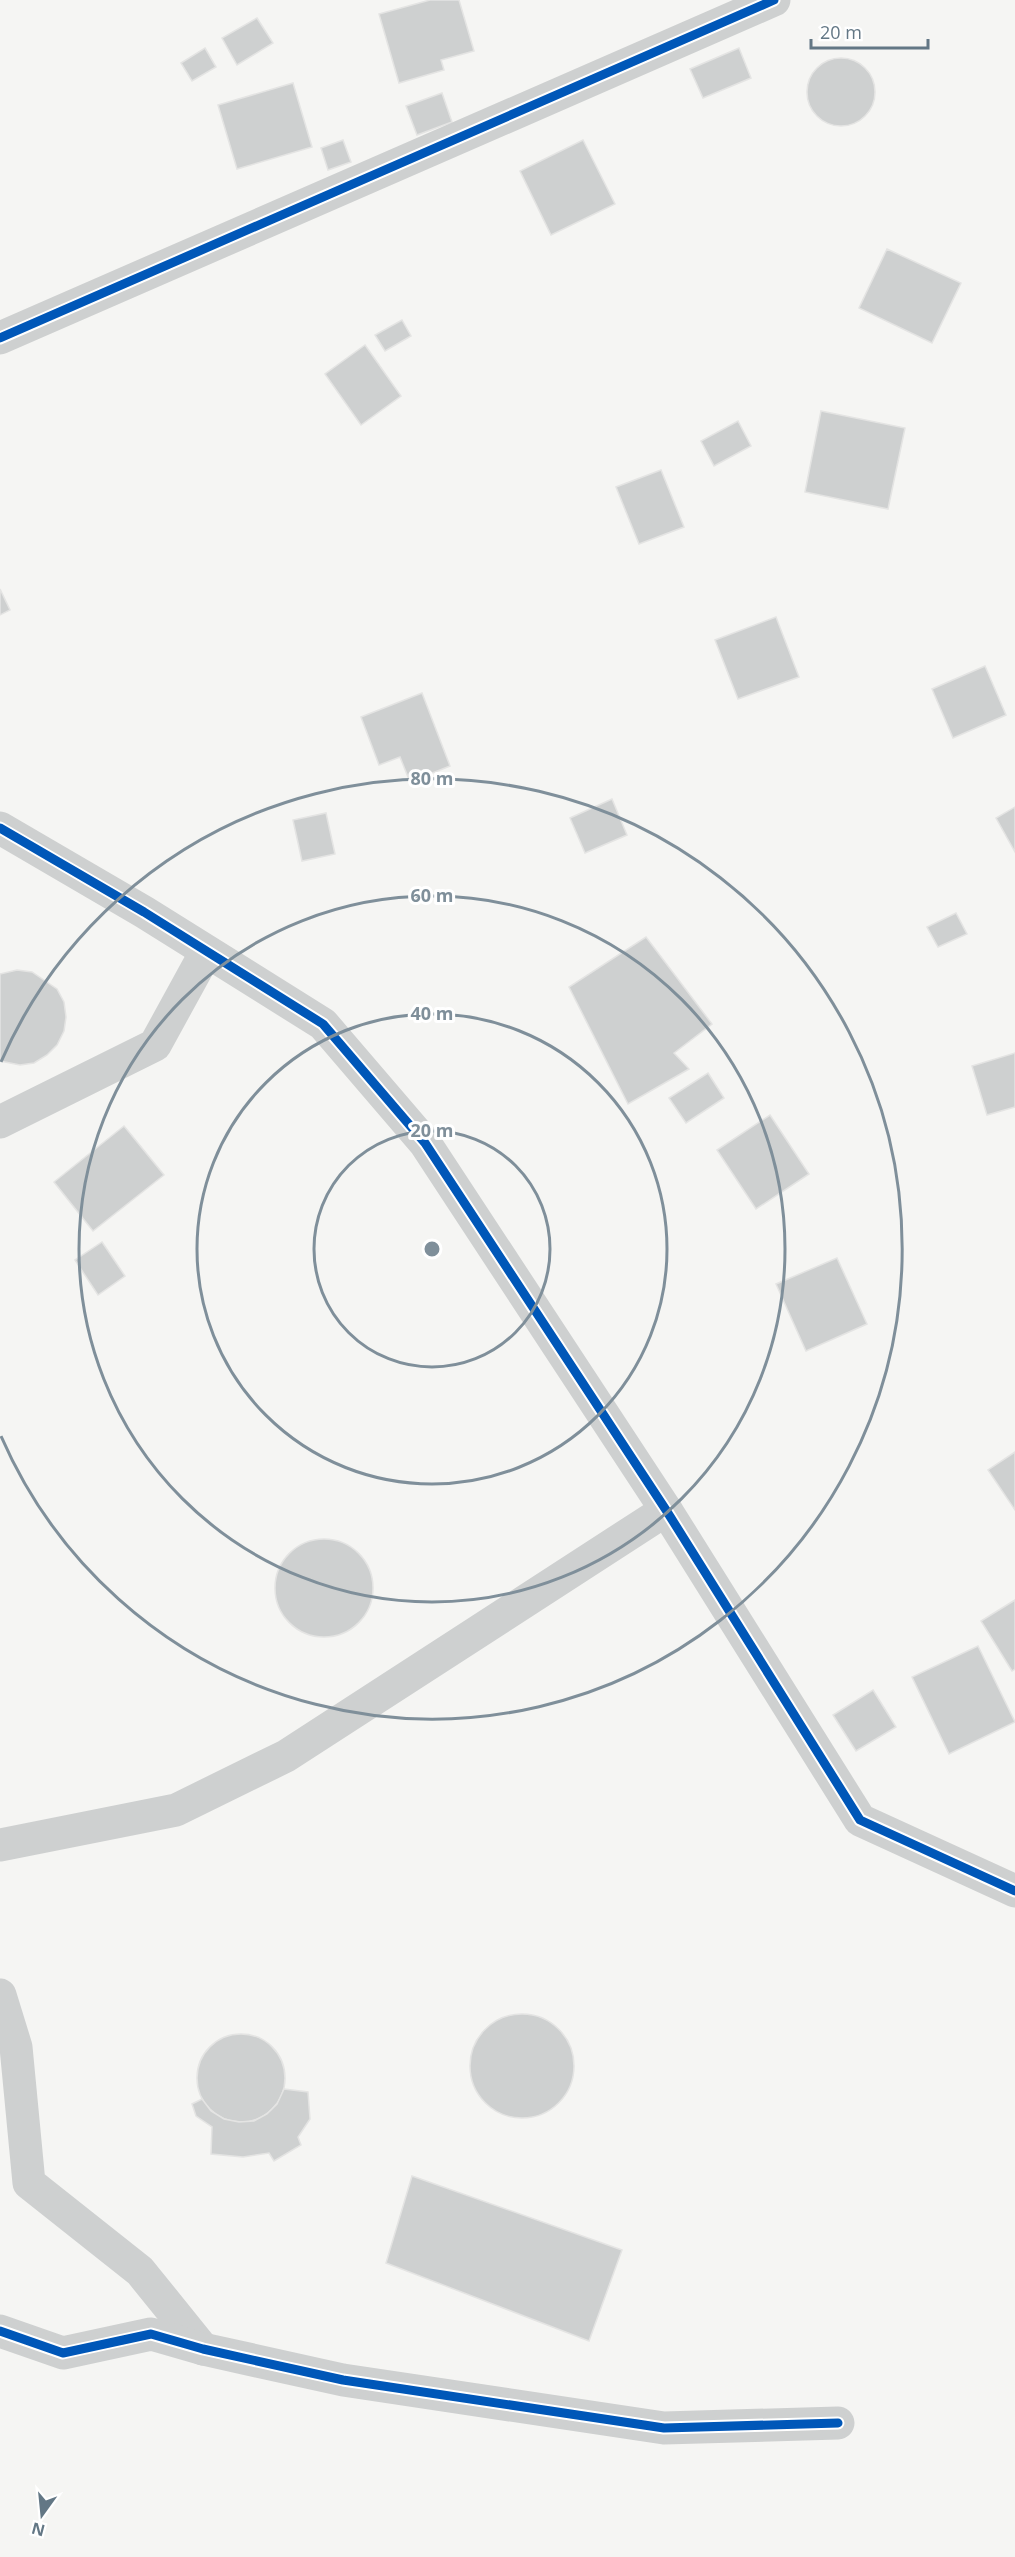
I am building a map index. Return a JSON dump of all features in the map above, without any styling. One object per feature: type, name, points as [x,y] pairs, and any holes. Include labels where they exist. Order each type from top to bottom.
[{"type":"street","points":[[0,338],[774,0]]},
{"type":"street","points":[[0,828],[45,853],[323,1024],[425,1143],[666,1510],[860,1820],[1015,1891]]},
{"type":"street","points":[[0,1122],[155,1045],[206,952]]},
{"type":"street","points":[[0,1845],[176,1810],[286,1756],[666,1510]]},
{"type":"street","points":[[0,1995],[16,2047],[29,2183],[140,2271],[203,2349]]},
{"type":"street","points":[[0,2331],[63,2353],[151,2334],[203,2349],[343,2380],[664,2428],[838,2423]]},
{"type":"building","points":[[430,0],[459,0],[474,51],[441,60],[444,70],[399,83],[379,14]]},
{"type":"building","points":[[257,18],[273,43],[237,65],[222,38]]},
{"type":"building","points":[[205,48],[216,67],[192,81],[181,63]]},
{"type":"building","points":[[739,48],[751,78],[703,98],[690,69]]},
{"type":"building","points":[[841,58],[854,61],[865,68],[872,79],[875,92],[872,105],[865,116],[854,123],[841,126],[828,123],[817,116],[810,105],[807,92],[810,79],[817,68],[828,61]]},
{"type":"building","points":[[293,83],[312,147],[237,169],[218,105]]},
{"type":"building","points":[[442,93],[452,122],[417,135],[406,106]]},
{"type":"building","points":[[343,140],[351,162],[328,170],[321,148]]},
{"type":"building","points":[[583,140],[615,204],[551,235],[520,171]]},
{"type":"building","points":[[887,249],[961,283],[932,343],[859,308]]},
{"type":"building","points":[[402,320],[411,336],[385,351],[375,335]]},
{"type":"building","points":[[365,345],[401,396],[361,425],[325,374]]},
{"type":"building","points":[[821,411],[905,428],[888,509],[805,492]]},
{"type":"building","points":[[738,421],[751,446],[714,466],[701,441]]},
{"type":"building","points":[[661,470],[684,527],[639,544],[616,487]]},
{"type":"building","points":[[0,589],[10,610],[0,615]]},
{"type":"building","points":[[776,617],[799,677],[738,699],[715,640]]},
{"type":"building","points":[[985,666],[1006,715],[953,738],[932,689]]},
{"type":"building","points":[[422,693],[450,766],[410,782],[400,757],[379,765],[361,717]]},
{"type":"building","points":[[612,799],[627,835],[585,853],[570,818]]},
{"type":"building","points":[[1015,807],[1015,852],[996,818]]},
{"type":"building","points":[[326,813],[335,854],[302,861],[293,820]]},
{"type":"building","points":[[956,913],[967,934],[938,947],[927,927]]},
{"type":"building","points":[[646,937],[712,1024],[674,1053],[689,1069],[628,1104],[569,987]]},
{"type":"building","points":[[17,970],[32,972],[57,989],[64,1002],[66,1017],[64,1031],[57,1045],[34,1063],[20,1065],[0,1061],[0,974]]},
{"type":"building","points":[[1015,1053],[1015,1107],[987,1115],[972,1066]]},
{"type":"building","points":[[708,1073],[724,1098],[686,1123],[669,1098]]},
{"type":"building","points":[[770,1115],[809,1174],[756,1209],[717,1150]]},
{"type":"building","points":[[124,1126],[164,1175],[93,1231],[54,1182]]},
{"type":"building","points":[[102,1242],[125,1276],[98,1295],[75,1260]]},
{"type":"building","points":[[837,1258],[867,1324],[806,1351],[776,1284]]},
{"type":"building","points":[[1015,1452],[1015,1510],[988,1470]]},
{"type":"building","points":[[324,1539],[343,1543],[359,1553],[369,1569],[373,1588],[369,1607],[359,1623],[343,1633],[324,1637],[305,1633],[289,1623],[279,1607],[275,1588],[279,1569],[289,1553],[305,1543]]},
{"type":"building","points":[[1015,1600],[1015,1669],[1012,1671],[981,1621]]},
{"type":"building","points":[[978,1646],[1015,1722],[949,1754],[912,1677]]},
{"type":"building","points":[[873,1690],[896,1727],[856,1751],[833,1715]]},
{"type":"building","points":[[522,2014],[542,2018],[559,2029],[570,2046],[574,2066],[570,2086],[559,2103],[542,2114],[522,2118],[502,2114],[485,2103],[474,2086],[470,2066],[474,2046],[485,2029],[502,2018]]},
{"type":"building","points":[[232,2034],[250,2034],[266,2041],[278,2053],[285,2069],[285,2087],[278,2103],[266,2115],[250,2122],[232,2122],[216,2115],[204,2103],[197,2087],[197,2069],[204,2053],[216,2041]]},
{"type":"building","points":[[284,2089],[308,2092],[310,2119],[298,2137],[301,2145],[274,2161],[269,2153],[243,2157],[211,2154],[212,2127],[196,2116],[192,2104],[202,2099],[211,2111],[224,2119],[239,2122],[254,2121],[267,2114],[277,2104]]},
{"type":"building","points":[[412,2176],[622,2250],[589,2341],[386,2263]]},
{"type":"cycle path","points":[[0,338],[774,0]]},
{"type":"cycle path","points":[[0,828],[144,912],[323,1024],[425,1143],[666,1510],[860,1820],[1015,1891]]},
{"type":"cycle path","points":[[0,2331],[63,2353],[151,2334],[203,2349],[343,2380],[664,2428],[838,2423]]}]
